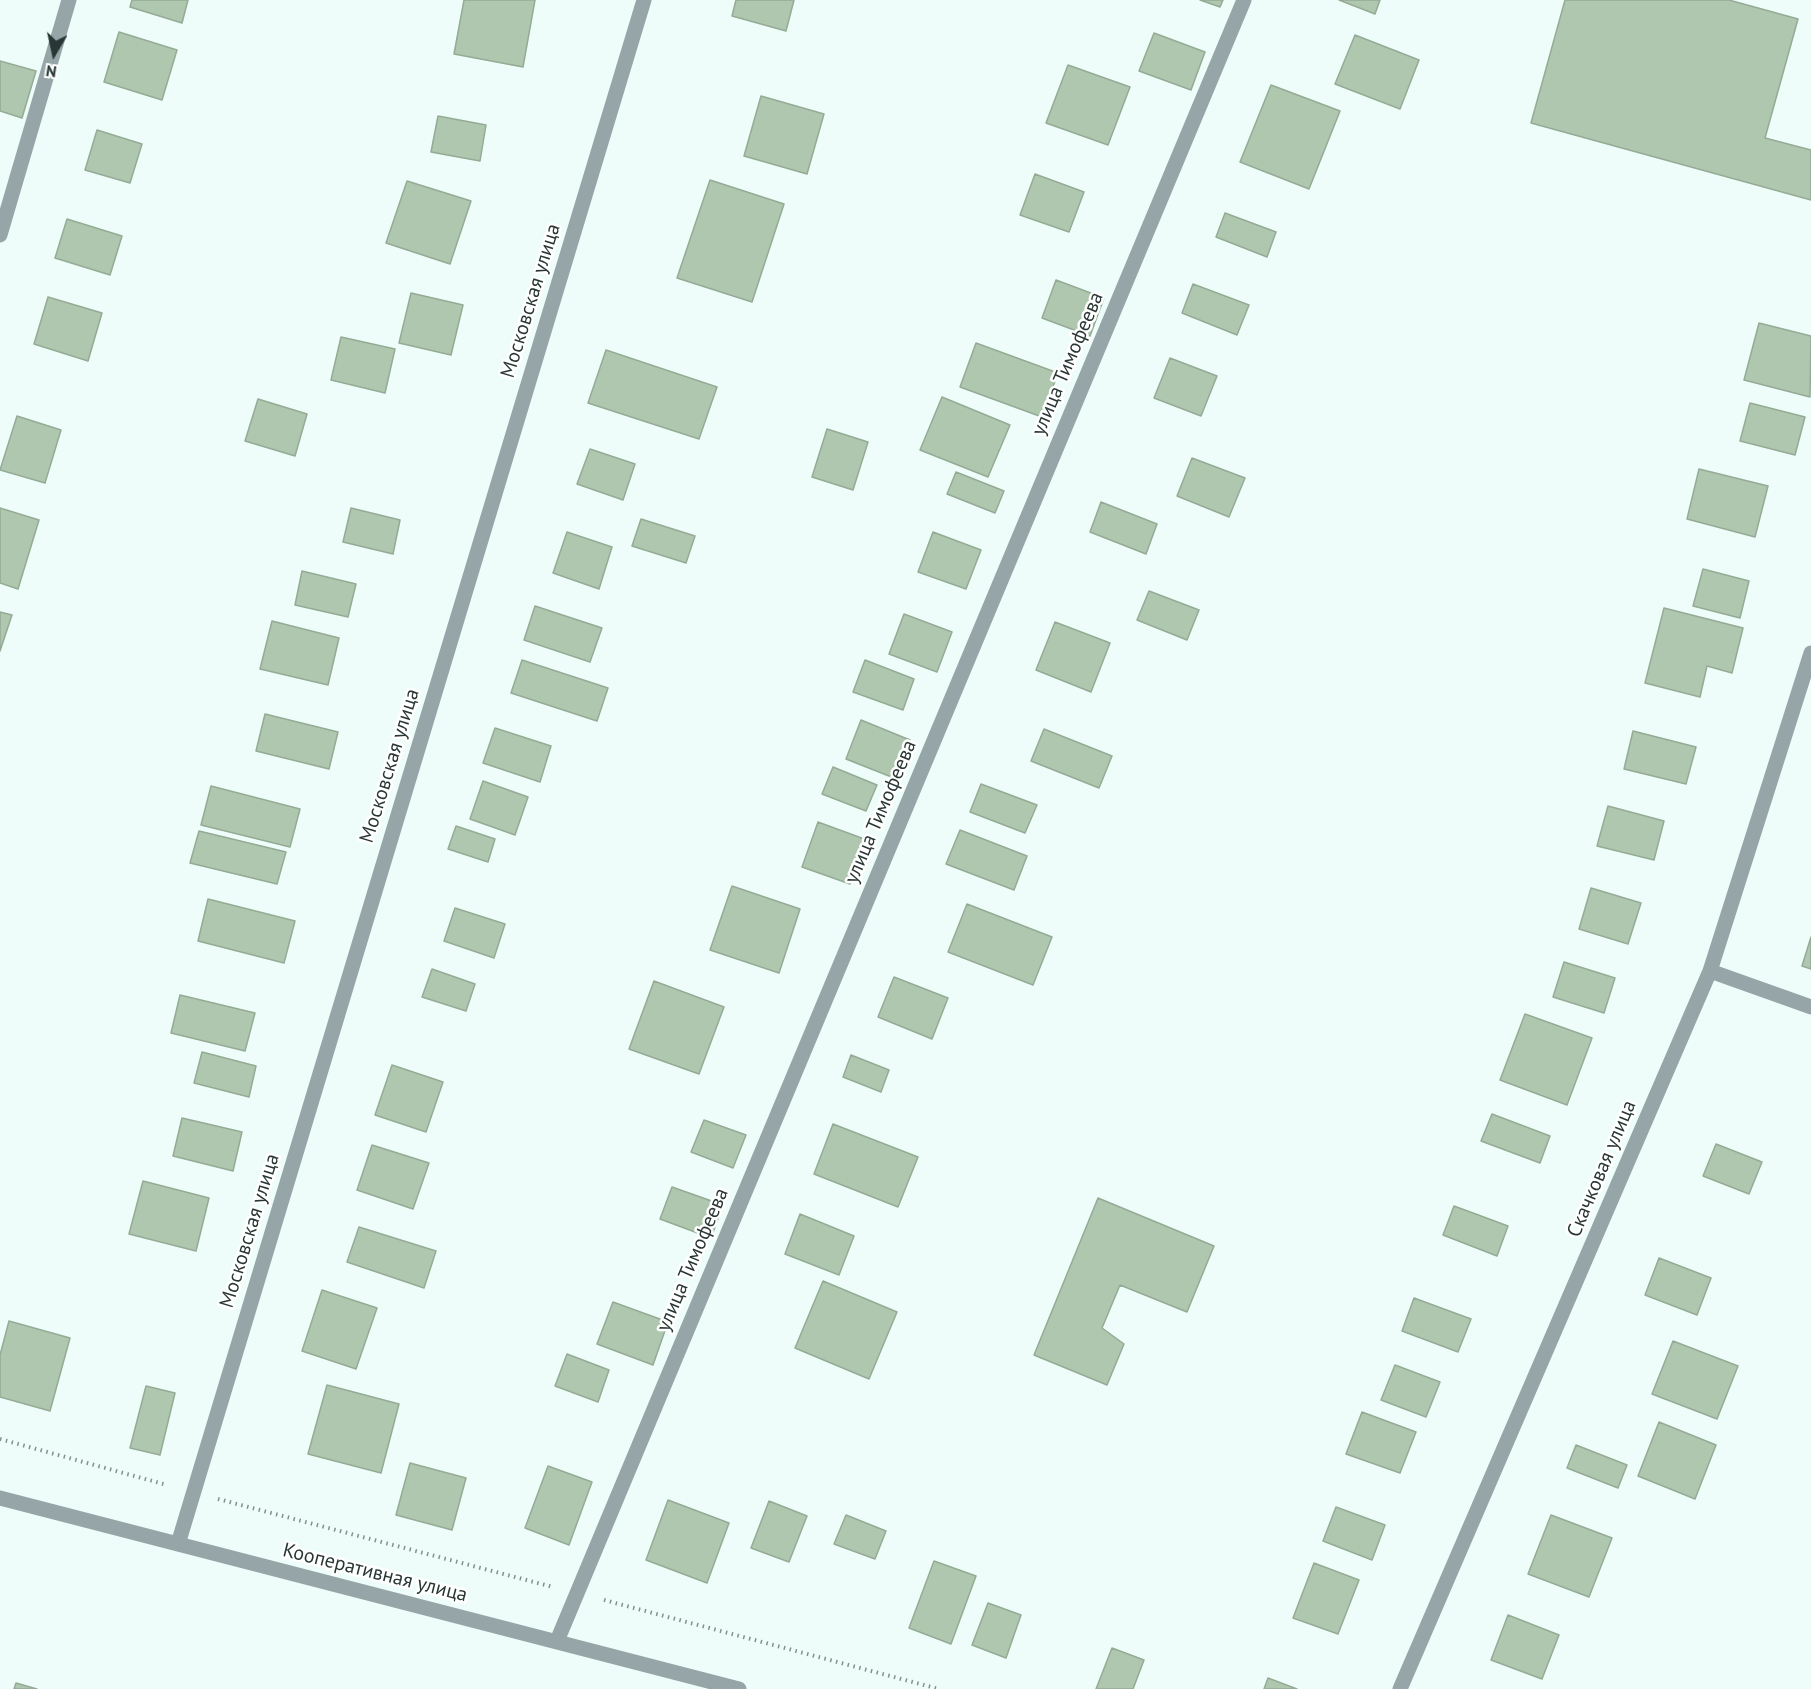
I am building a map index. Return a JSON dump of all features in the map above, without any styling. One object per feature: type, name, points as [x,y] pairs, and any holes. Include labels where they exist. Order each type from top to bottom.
[{"type":"street","points":[[0,235],[69,0]]},
{"type":"street","name":"Московская улица","points":[[177,1544],[644,0]]},
{"type":"street","name":"улица Тимофеева","points":[[557,1641],[1244,0]]},
{"type":"street","name":"Скачковая улица","points":[[1400,1689],[1710,971],[1811,653]]},
{"type":"street","points":[[1710,971],[1811,1007]]},
{"type":"street","name":"Кооперативная улица","points":[[0,1498],[557,1641],[717,1686],[739,1689]]},
{"type":"path","points":[[0,1439],[249,1508],[939,1689]]},
{"type":"building","points":[[132,0],[188,0],[182,23],[130,7]]},
{"type":"building","points":[[464,0],[535,0],[523,67],[454,54]]},
{"type":"building","points":[[736,0],[794,0],[786,31],[732,16]]},
{"type":"building","points":[[1200,0],[1223,0],[1220,7]]},
{"type":"building","points":[[1339,0],[1380,0],[1375,14]]},
{"type":"building","points":[[1565,0],[1729,0],[1798,19],[1765,138],[1811,150],[1811,200],[1531,123]]},
{"type":"building","points":[[119,32],[177,50],[162,100],[104,82]]},
{"type":"building","points":[[1154,33],[1205,52],[1191,90],[1139,71]]},
{"type":"building","points":[[1355,35],[1419,60],[1400,109],[1335,84]]},
{"type":"building","points":[[0,61],[36,71],[22,118],[0,111]]},
{"type":"building","points":[[1068,65],[1130,87],[1108,145],[1046,123]]},
{"type":"building","points":[[1271,85],[1340,111],[1309,189],[1240,162]]},
{"type":"building","points":[[761,96],[824,114],[807,174],[744,156]]},
{"type":"building","points":[[438,116],[486,125],[480,161],[431,152]]},
{"type":"building","points":[[97,130],[142,144],[130,183],[85,170]]},
{"type":"building","points":[[1035,174],[1084,192],[1069,232],[1020,215]]},
{"type":"building","points":[[710,180],[784,204],[752,302],[677,278]]},
{"type":"building","points":[[407,181],[471,201],[450,264],[386,243]]},
{"type":"building","points":[[1225,213],[1276,232],[1267,257],[1216,237]]},
{"type":"building","points":[[67,219],[122,236],[110,275],[55,258]]},
{"type":"building","points":[[1056,280],[1104,298],[1090,336],[1042,318]]},
{"type":"building","points":[[1193,284],[1249,305],[1237,335],[1182,313]]},
{"type":"building","points":[[411,293],[463,305],[451,355],[399,343]]},
{"type":"building","points":[[48,297],[102,313],[88,361],[34,344]]},
{"type":"building","points":[[1759,323],[1811,336],[1810,397],[1744,380]]},
{"type":"building","points":[[341,337],[395,349],[385,393],[331,380]]},
{"type":"building","points":[[976,343],[1058,373],[1042,417],[960,387]]},
{"type":"building","points":[[606,350],[717,387],[699,439],[588,403]]},
{"type":"building","points":[[1170,358],[1217,376],[1201,416],[1154,398]]},
{"type":"building","points":[[942,397],[1010,425],[988,477],[920,450]]},
{"type":"building","points":[[258,399],[307,414],[295,456],[245,441]]},
{"type":"building","points":[[1750,403],[1805,417],[1795,455],[1740,441]]},
{"type":"building","points":[[17,416],[61,430],[45,483],[0,470]]},
{"type":"building","points":[[827,429],[868,442],[853,490],[812,477]]},
{"type":"building","points":[[590,449],[635,464],[623,500],[577,484]]},
{"type":"building","points":[[1192,458],[1245,478],[1229,517],[1177,496]]},
{"type":"building","points":[[1699,469],[1768,486],[1755,537],[1687,519]]},
{"type":"building","points":[[956,472],[1004,491],[995,513],[947,494]]},
{"type":"building","points":[[1101,502],[1157,524],[1146,554],[1090,532]]},
{"type":"building","points":[[0,508],[39,520],[18,589],[0,583]]},
{"type":"building","points":[[351,508],[400,520],[393,554],[343,542]]},
{"type":"building","points":[[641,519],[695,536],[686,563],[632,546]]},
{"type":"building","points":[[567,532],[612,547],[599,589],[553,573]]},
{"type":"building","points":[[933,532],[981,550],[966,589],[918,572]]},
{"type":"building","points":[[1703,569],[1749,581],[1740,618],[1693,606]]},
{"type":"building","points":[[302,571],[356,584],[348,617],[295,605]]},
{"type":"building","points":[[1149,591],[1199,610],[1187,640],[1137,620]]},
{"type":"building","points":[[535,606],[602,628],[590,662],[524,640]]},
{"type":"building","points":[[1664,608],[1743,628],[1732,673],[1707,666],[1700,697],[1645,683]]},
{"type":"building","points":[[0,612],[12,615],[0,651]]},
{"type":"building","points":[[904,614],[952,632],[937,672],[889,654]]},
{"type":"building","points":[[272,621],[339,638],[328,685],[260,669]]},
{"type":"building","points":[[1055,622],[1110,643],[1091,692],[1036,670]]},
{"type":"building","points":[[522,660],[608,688],[597,721],[511,693]]},
{"type":"building","points":[[865,660],[914,679],[903,710],[853,692]]},
{"type":"building","points":[[265,714],[338,732],[329,769],[256,751]]},
{"type":"building","points":[[861,720],[910,740],[894,778],[846,759]]},
{"type":"building","points":[[495,728],[551,746],[540,782],[483,763]]},
{"type":"building","points":[[1044,729],[1112,756],[1099,788],[1031,761]]},
{"type":"building","points":[[1633,731],[1696,747],[1686,784],[1624,769]]},
{"type":"building","points":[[833,767],[877,785],[866,811],[822,794]]},
{"type":"building","points":[[483,781],[528,797],[515,835],[470,819]]},
{"type":"building","points":[[981,784],[1037,805],[1025,833],[970,812]]},
{"type":"building","points":[[211,786],[300,809],[290,847],[201,825]]},
{"type":"building","points":[[1608,806],[1664,821],[1654,860],[1597,846]]},
{"type":"building","points":[[818,822],[867,840],[850,884],[802,867]]},
{"type":"building","points":[[456,826],[495,839],[488,862],[448,849]]},
{"type":"building","points":[[960,830],[1027,856],[1014,890],[946,864]]},
{"type":"building","points":[[199,831],[286,852],[277,884],[190,863]]},
{"type":"building","points":[[732,886],[800,909],[779,973],[710,950]]},
{"type":"building","points":[[1591,888],[1641,903],[1628,944],[1579,929]]},
{"type":"building","points":[[208,899],[295,921],[284,963],[198,941]]},
{"type":"building","points":[[967,904],[1052,937],[1033,985],[948,952]]},
{"type":"building","points":[[455,908],[505,924],[494,958],[444,941]]},
{"type":"building","points":[[1811,937],[1811,969],[1802,966]]},
{"type":"building","points":[[1564,962],[1615,978],[1604,1013],[1553,997]]},
{"type":"building","points":[[432,969],[475,984],[466,1011],[422,997]]},
{"type":"building","points":[[894,977],[948,998],[932,1039],[878,1017]]},
{"type":"building","points":[[654,981],[724,1007],[699,1074],[629,1049]]},
{"type":"building","points":[[180,995],[255,1013],[245,1051],[171,1033]]},
{"type":"building","points":[[1525,1014],[1592,1038],[1567,1105],[1500,1080]]},
{"type":"building","points":[[202,1052],[256,1066],[249,1097],[194,1083]]},
{"type":"building","points":[[851,1055],[889,1070],[881,1092],[843,1077]]},
{"type":"building","points":[[392,1065],[443,1082],[426,1132],[375,1115]]},
{"type":"building","points":[[1492,1114],[1550,1136],[1540,1163],[1481,1141]]},
{"type":"building","points":[[182,1118],[242,1132],[233,1171],[173,1156]]},
{"type":"building","points":[[704,1120],[746,1135],[733,1168],[691,1152]]},
{"type":"building","points":[[833,1124],[918,1157],[898,1207],[814,1174]]},
{"type":"building","points":[[1716,1144],[1762,1162],[1749,1194],[1703,1176]]},
{"type":"building","points":[[372,1145],[429,1163],[413,1209],[357,1190]]},
{"type":"building","points":[[143,1181],[209,1198],[196,1251],[129,1234]]},
{"type":"building","points":[[672,1187],[723,1205],[711,1238],[660,1219]]},
{"type":"building","points":[[1098,1198],[1214,1246],[1187,1312],[1120,1285],[1102,1328],[1124,1344],[1107,1385],[1034,1355]]},
{"type":"building","points":[[1454,1206],[1508,1226],[1497,1256],[1443,1235]]},
{"type":"building","points":[[800,1214],[854,1236],[839,1275],[785,1254]]},
{"type":"building","points":[[359,1227],[436,1251],[424,1288],[347,1262]]},
{"type":"building","points":[[1659,1258],[1711,1278],[1697,1315],[1645,1295]]},
{"type":"building","points":[[823,1281],[897,1312],[869,1379],[795,1348]]},
{"type":"building","points":[[322,1290],[377,1308],[356,1369],[302,1351]]},
{"type":"building","points":[[1414,1298],[1471,1319],[1458,1352],[1402,1331]]},
{"type":"building","points":[[613,1302],[668,1322],[653,1365],[597,1344]]},
{"type":"building","points":[[9,1321],[70,1338],[50,1411],[0,1397],[0,1355]]},
{"type":"building","points":[[1673,1341],[1738,1366],[1717,1419],[1652,1394]]},
{"type":"building","points":[[567,1354],[609,1370],[598,1402],[555,1386]]},
{"type":"building","points":[[1395,1365],[1440,1382],[1426,1417],[1381,1400]]},
{"type":"building","points":[[327,1385],[399,1404],[381,1473],[308,1454]]},
{"type":"building","points":[[146,1386],[175,1393],[160,1455],[130,1448]]},
{"type":"building","points":[[1362,1412],[1416,1432],[1400,1473],[1346,1454]]},
{"type":"building","points":[[1659,1422],[1716,1445],[1695,1499],[1638,1476]]},
{"type":"building","points":[[1576,1445],[1627,1465],[1618,1488],[1567,1468]]},
{"type":"building","points":[[410,1463],[466,1478],[452,1530],[396,1515]]},
{"type":"building","points":[[548,1466],[592,1482],[569,1545],[525,1528]]},
{"type":"building","points":[[668,1500],[729,1523],[707,1583],[646,1560]]},
{"type":"building","points":[[769,1501],[807,1516],[789,1562],[751,1548]]},
{"type":"building","points":[[1336,1507],[1385,1525],[1372,1560],[1323,1541]]},
{"type":"building","points":[[846,1515],[886,1531],[875,1559],[834,1544]]},
{"type":"building","points":[[1551,1515],[1612,1538],[1589,1597],[1528,1574]]},
{"type":"building","points":[[934,1561],[976,1576],[951,1644],[909,1628]]},
{"type":"building","points":[[1314,1563],[1359,1580],[1338,1634],[1293,1618]]},
{"type":"building","points":[[988,1603],[1021,1615],[1006,1658],[972,1645]]},
{"type":"building","points":[[1508,1615],[1559,1635],[1542,1679],[1491,1660]]},
{"type":"building","points":[[1112,1648],[1144,1660],[1133,1689],[1096,1689]]},
{"type":"building","points":[[1268,1678],[1297,1689],[1264,1689]]},
{"type":"building","points":[[16,1683],[37,1689],[14,1689]]}]
